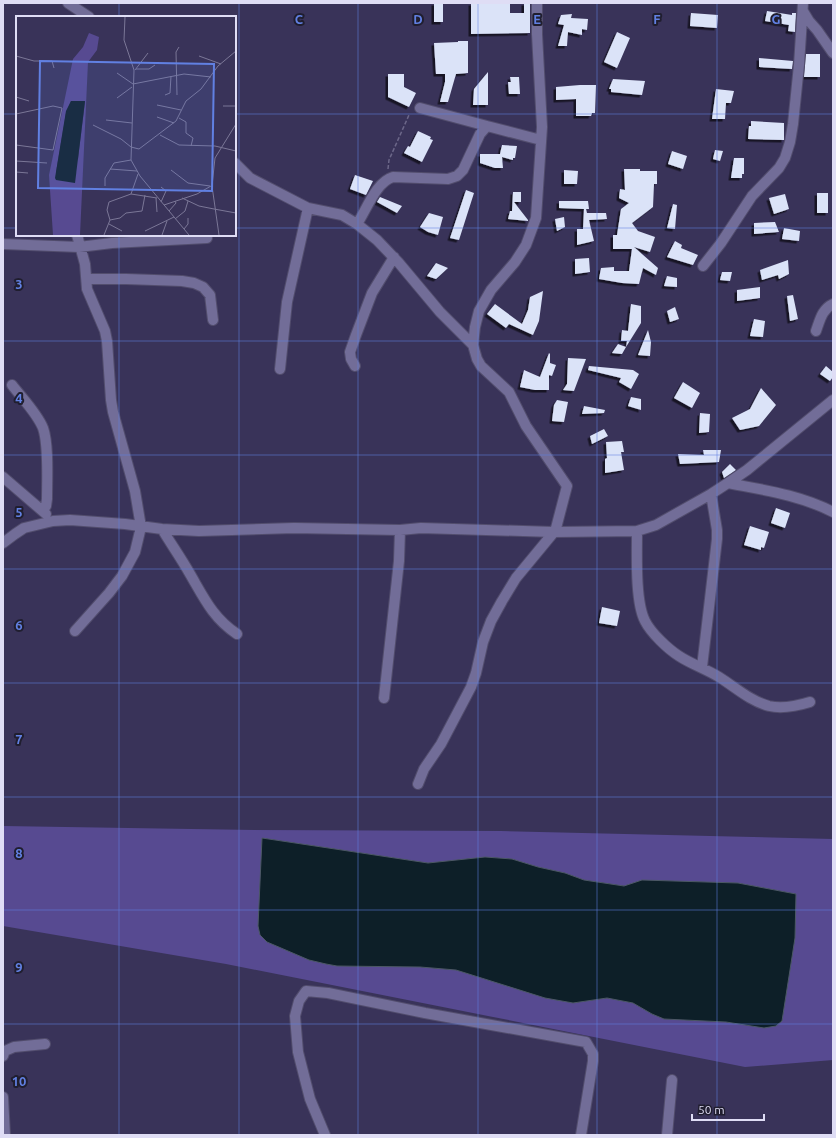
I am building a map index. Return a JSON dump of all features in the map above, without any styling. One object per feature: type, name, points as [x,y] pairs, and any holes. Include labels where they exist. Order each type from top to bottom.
[{"type":"street","points":[[68,3],[87,16]]},
{"type":"street","points":[[418,784],[424,769],[441,744],[471,687],[476,673],[483,642],[491,621],[516,578],[554,532],[568,486],[526,426],[509,392],[481,366],[477,359],[473,345],[479,311],[491,290],[515,262],[526,245],[536,218],[541,140],[537,3]]},
{"type":"street","points":[[803,6],[809,21],[833,53]]},
{"type":"street","points":[[703,266],[721,243],[752,196],[779,168],[785,158],[790,142],[793,124],[803,6]]},
{"type":"street","points":[[420,108],[541,140]]},
{"type":"street","points":[[358,224],[378,187],[387,179],[401,177],[448,179],[457,176],[462,170],[480,134],[487,126]]},
{"type":"street","points":[[236,165],[250,178],[308,208],[342,215],[358,224],[394,257],[440,312],[473,345]]},
{"type":"street","points":[[280,370],[287,302],[308,208]]},
{"type":"street","points":[[75,631],[122,576],[135,552],[141,527],[134,491],[113,412],[105,331],[87,289],[85,264],[77,236]]},
{"type":"street","points":[[3,244],[79,247],[112,243],[207,238]]},
{"type":"street","points":[[355,366],[351,359],[350,352],[372,293],[394,257]]},
{"type":"street","points":[[87,279],[161,280],[194,283],[203,287],[210,295],[213,320]]},
{"type":"street","points":[[816,331],[823,313],[827,307],[833,304]]},
{"type":"street","points":[[12,386],[43,428],[45,438],[47,499],[46,506],[43,510]]},
{"type":"street","points":[[3,544],[24,528],[53,521],[70,520],[199,531],[294,528],[400,530],[421,528],[554,532],[637,531],[656,525],[728,483],[747,470],[833,400]]},
{"type":"street","points":[[3,477],[43,510],[53,521]]},
{"type":"street","points":[[728,483],[800,498],[818,504],[833,512]]},
{"type":"street","points":[[702,667],[717,539],[711,494]]},
{"type":"street","points":[[162,529],[212,610],[225,626],[237,634]]},
{"type":"street","points":[[384,698],[399,561],[400,530]]},
{"type":"street","points":[[637,531],[637,570],[641,610],[645,621],[661,641],[678,656],[720,677],[758,703],[783,707],[810,702]]},
{"type":"street","points":[[325,1135],[310,1099],[298,1052],[295,1016],[299,1001],[306,991],[328,993],[455,1019],[586,1042],[591,1048],[594,1061],[581,1135]]},
{"type":"street","points":[[3,1056],[5,1051],[14,1047],[45,1044]]},
{"type":"street","points":[[667,1135],[672,1080]]},
{"type":"street","points":[[3,1097],[5,1135]]},
{"type":"path","points":[[387,179],[390,160],[409,115]]},
{"type":"shaded area","points":[[3,826],[255,830],[501,831],[833,839],[833,1060],[745,1067],[226,964],[3,926]],"holes":[[[262,838],[428,863],[485,857],[512,859],[565,873],[584,880],[625,886],[642,880],[738,883],[796,894],[743,1025],[726,1022],[664,1019],[633,1003],[607,998],[573,1003],[456,970],[420,967],[337,966],[326,964]]]},
{"type":"water","points":[[262,838],[428,863],[485,857],[512,859],[565,873],[584,880],[624,886],[642,880],[738,883],[796,894],[795,938],[782,1021],[776,1026],[764,1028],[726,1022],[664,1019],[633,1003],[607,998],[573,1003],[545,998],[456,970],[420,967],[337,966],[309,960],[267,942],[260,935],[258,926]]},
{"type":"building","points":[[434,3],[443,3],[443,22],[434,22]]},
{"type":"building","points":[[471,3],[510,3],[510,13],[524,13],[524,3],[530,3],[530,33],[471,34]]},
{"type":"building","points":[[767,11],[792,15],[792,13],[796,13],[795,32],[788,31],[789,25],[765,21]]},
{"type":"building","points":[[691,13],[718,15],[717,28],[690,26]]},
{"type":"building","points":[[572,14],[571,18],[588,19],[587,30],[582,29],[582,35],[568,32],[567,46],[558,46],[564,25],[558,24],[561,15]]},
{"type":"building","points":[[617,32],[630,38],[617,68],[604,62]]},
{"type":"building","points":[[468,41],[468,73],[456,74],[448,102],[440,102],[445,82],[445,74],[436,74],[434,43]]},
{"type":"building","points":[[806,54],[820,54],[820,77],[804,77]]},
{"type":"building","points":[[759,58],[793,61],[792,69],[759,67]]},
{"type":"building","points":[[488,72],[488,105],[473,105],[474,89]]},
{"type":"building","points":[[388,74],[404,74],[404,87],[416,93],[409,107],[388,97]]},
{"type":"building","points":[[510,77],[519,77],[520,94],[509,94],[508,82],[511,82]]},
{"type":"building","points":[[613,79],[645,81],[642,95],[611,92],[611,89],[609,89]]},
{"type":"building","points":[[596,85],[595,113],[592,113],[591,116],[576,116],[576,99],[556,100],[556,87]]},
{"type":"building","points":[[716,89],[734,91],[731,103],[726,103],[725,119],[712,119]]},
{"type":"building","points":[[751,121],[784,123],[784,140],[748,139]]},
{"type":"building","points":[[418,131],[431,137],[430,139],[433,140],[422,162],[404,153],[408,146],[410,147]]},
{"type":"building","points":[[502,145],[517,146],[515,158],[513,158],[513,160],[502,157],[503,168],[495,168],[480,163],[480,154],[500,154]]},
{"type":"building","points":[[715,150],[723,151],[720,161],[713,159]]},
{"type":"building","points":[[672,151],[687,156],[683,169],[668,164]]},
{"type":"building","points":[[734,158],[744,158],[744,174],[742,174],[742,178],[731,178]]},
{"type":"building","points":[[624,169],[657,171],[657,184],[654,184],[653,207],[632,223],[638,231],[655,237],[650,252],[634,247],[658,268],[656,275],[643,268],[639,284],[599,279],[601,268],[614,267],[614,271],[629,271],[632,249],[613,249],[613,235],[617,235],[621,209],[629,203],[619,198],[620,189],[625,190]]},
{"type":"building","points":[[564,170],[578,171],[577,184],[564,184]]},
{"type":"building","points":[[355,175],[373,181],[366,195],[350,189]]},
{"type":"building","points":[[466,190],[474,193],[459,240],[450,238]]},
{"type":"building","points":[[513,192],[521,192],[521,202],[514,202],[528,221],[508,219],[510,211],[512,211]]},
{"type":"building","points":[[817,193],[828,193],[828,213],[817,213]]},
{"type":"building","points":[[785,194],[789,209],[774,214],[769,198]]},
{"type":"building","points":[[380,197],[402,206],[397,213],[377,202]]},
{"type":"building","points":[[559,201],[588,201],[589,209],[586,209],[587,213],[606,213],[607,219],[589,220],[594,241],[577,245],[577,229],[583,229],[584,209],[559,208]]},
{"type":"building","points":[[673,204],[677,205],[675,229],[667,228]]},
{"type":"building","points":[[429,213],[443,217],[438,235],[428,232],[420,227]]},
{"type":"building","points":[[564,217],[565,227],[557,231],[555,219]]},
{"type":"building","points":[[775,222],[779,232],[754,234],[754,223]]},
{"type":"building","points":[[784,228],[800,231],[799,241],[782,239]]},
{"type":"building","points":[[675,241],[682,245],[681,248],[698,255],[693,265],[667,257]]},
{"type":"building","points":[[589,258],[590,272],[575,274],[575,259]]},
{"type":"building","points":[[788,260],[789,274],[779,279],[778,275],[762,280],[760,270]]},
{"type":"building","points":[[436,263],[448,268],[436,279],[427,276]]},
{"type":"building","points":[[722,272],[732,272],[730,281],[720,280]]},
{"type":"building","points":[[667,276],[677,278],[677,287],[664,286]]},
{"type":"building","points":[[760,287],[760,298],[737,301],[737,290]]},
{"type":"building","points":[[543,291],[539,321],[533,335],[509,324],[506,328],[487,314],[495,304],[522,324],[528,310],[530,297]]},
{"type":"building","points":[[793,295],[798,319],[790,321],[787,296]]},
{"type":"building","points":[[631,304],[641,306],[641,323],[626,347],[627,341],[621,341],[622,330],[628,331]]},
{"type":"building","points":[[675,307],[679,319],[670,322],[667,311]]},
{"type":"building","points":[[754,319],[765,321],[763,337],[750,336]]},
{"type":"building","points":[[648,330],[651,342],[650,356],[638,355]]},
{"type":"building","points":[[618,344],[626,347],[622,354],[612,353]]},
{"type":"building","points":[[549,353],[550,363],[556,365],[552,376],[549,375],[549,390],[535,390],[520,387],[524,370],[540,377]]},
{"type":"building","points":[[568,358],[586,359],[574,391],[563,390],[567,384]]},
{"type":"building","points":[[589,366],[633,370],[639,374],[631,389],[619,382],[621,378],[588,370]]},
{"type":"building","points":[[826,366],[833,372],[833,377],[830,381],[820,374]]},
{"type":"building","points":[[683,382],[700,393],[692,408],[674,398]]},
{"type":"building","points":[[761,388],[776,405],[759,426],[740,430],[732,418],[750,409]]},
{"type":"building","points":[[631,397],[641,399],[641,410],[628,406]]},
{"type":"building","points":[[557,400],[568,402],[564,422],[552,421],[554,405]]},
{"type":"building","points":[[584,406],[605,410],[604,413],[582,414]]},
{"type":"building","points":[[700,413],[710,414],[709,432],[699,433]]},
{"type":"building","points":[[604,429],[608,436],[592,444],[590,436]]},
{"type":"building","points":[[622,441],[624,452],[621,452],[624,470],[605,473],[605,459],[607,458],[606,442]]},
{"type":"building","points":[[703,450],[721,450],[719,462],[680,464],[678,454],[704,455]]},
{"type":"building","points":[[730,464],[736,470],[724,478],[722,472]]},
{"type":"building","points":[[776,508],[790,513],[785,528],[771,523]]},
{"type":"building","points":[[750,526],[769,532],[764,548],[761,547],[761,550],[744,545]]},
{"type":"building","points":[[602,607],[620,611],[617,626],[599,623]]}]
